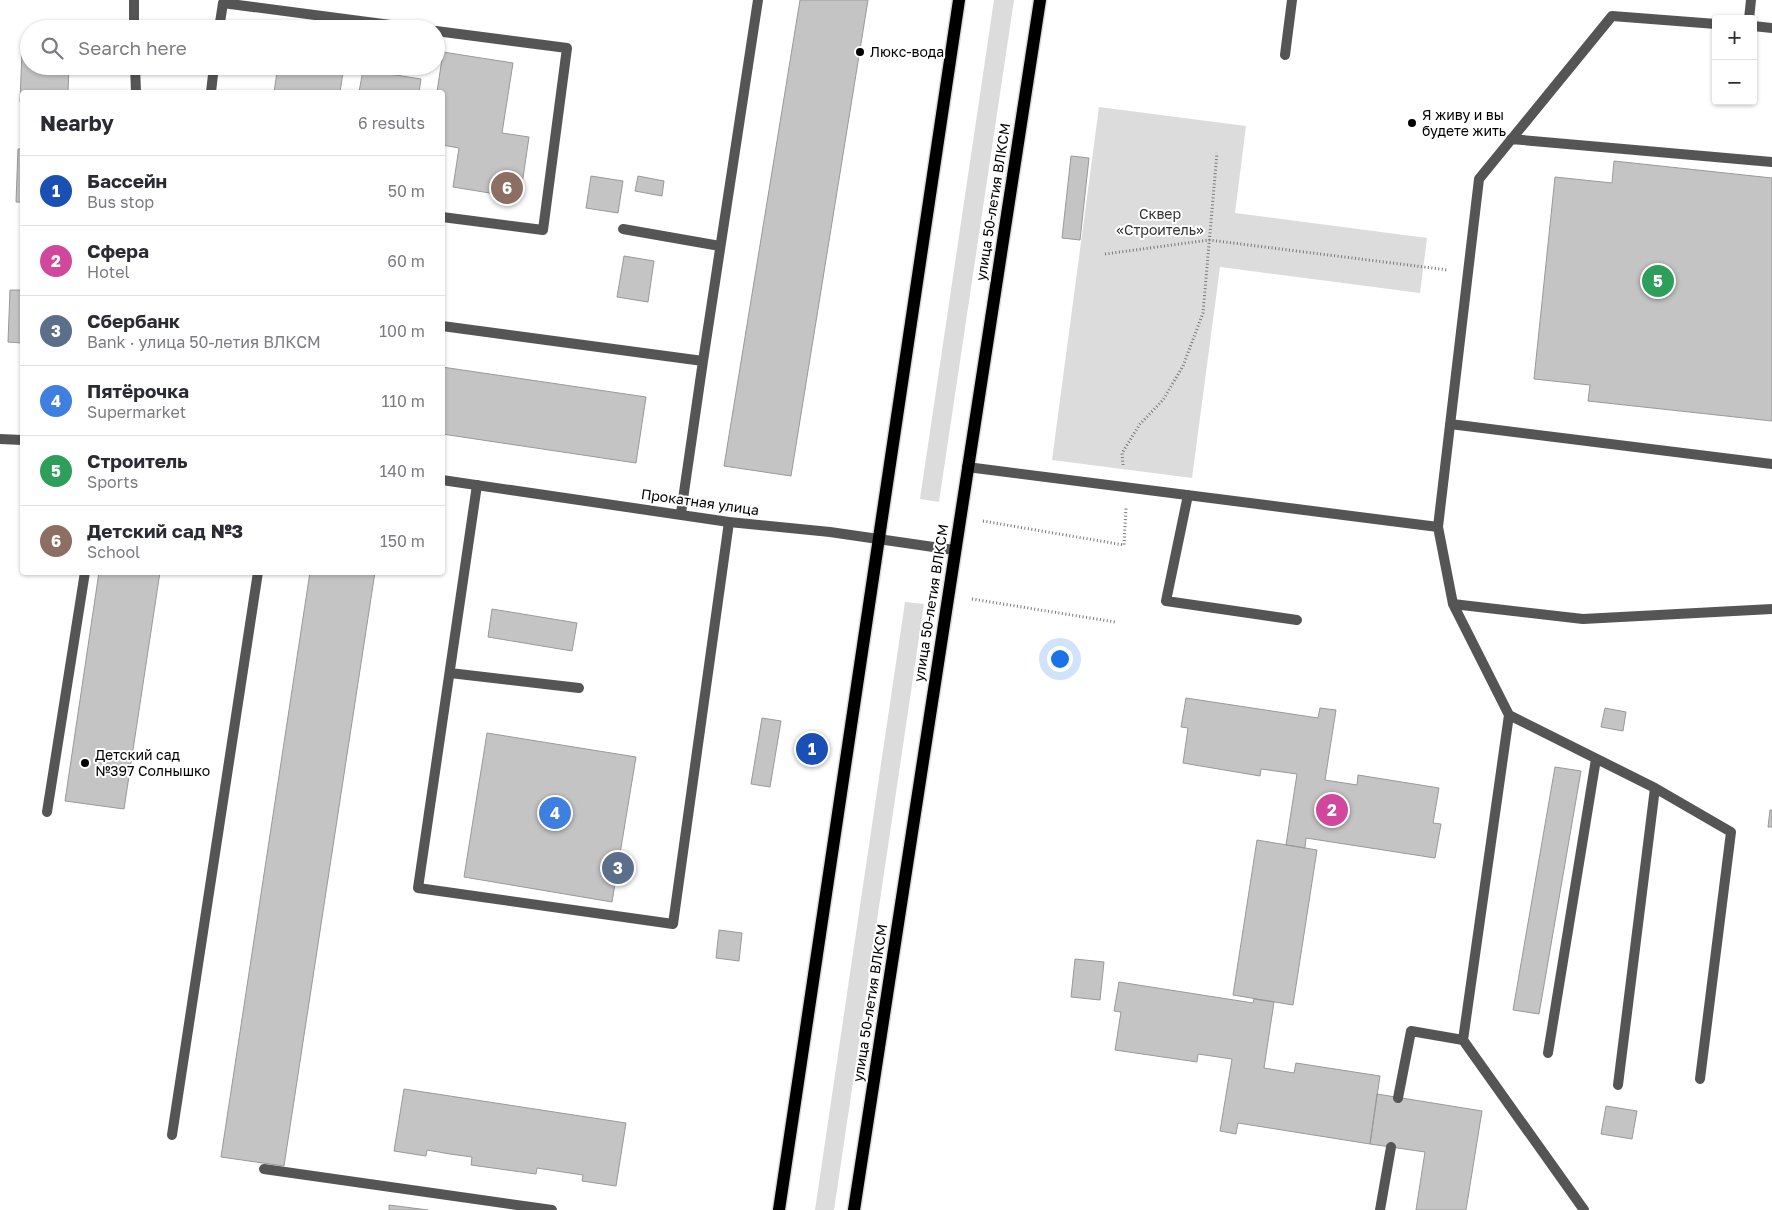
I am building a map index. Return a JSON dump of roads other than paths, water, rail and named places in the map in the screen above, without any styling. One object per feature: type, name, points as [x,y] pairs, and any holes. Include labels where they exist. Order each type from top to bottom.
[{"type":"main road","points":[[779,1210],[959,0]]},
{"type":"main road","name":"улица 50-летия ВЛКСМ","points":[[854,1210],[1040,0]]},
{"type":"street","points":[[134,0],[134,20]]},
{"type":"street","points":[[680,513],[758,0]]},
{"type":"street","points":[[1286,56],[1292,0]]},
{"type":"street","points":[[1749,15],[1751,0]]},
{"type":"street","points":[[220,20],[222,3],[352,20]]},
{"type":"street","points":[[1584,1210],[1462,1040],[1509,715],[1453,604],[1438,527],[1479,179],[1612,16],[1712,24]]},
{"type":"street","points":[[1757,26],[1772,28]]},
{"type":"street","points":[[445,32],[567,48],[543,230],[445,216]]},
{"type":"street","points":[[135,75],[136,90]]},
{"type":"street","points":[[211,90],[213,75]]},
{"type":"street","points":[[1511,139],[1772,162]]},
{"type":"street","points":[[624,229],[720,246]]},
{"type":"street","points":[[445,326],[703,361]]},
{"type":"street","points":[[1450,424],[1772,464]]},
{"type":"street","points":[[0,439],[20,440]]},
{"type":"street","points":[[967,467],[1438,527]]},
{"type":"street","name":"Прокатная улица","points":[[445,480],[680,513],[729,522],[954,550]]},
{"type":"street","points":[[477,485],[418,888],[673,924],[729,522]]},
{"type":"street","points":[[1188,496],[1166,601],[1297,620]]},
{"type":"street","points":[[47,812],[85,575]]},
{"type":"street","points":[[172,1135],[258,575]]},
{"type":"street","points":[[1453,604],[1583,619],[1772,609]]},
{"type":"street","points":[[450,674],[579,688]]},
{"type":"street","points":[[1509,715],[1655,788],[1731,832],[1700,1079]]},
{"type":"street","points":[[1548,1053],[1596,759]]},
{"type":"street","points":[[1618,1085],[1655,788]]},
{"type":"street","points":[[1398,1098],[1410,1031],[1462,1040]]},
{"type":"street","points":[[1380,1210],[1391,1147]]},
{"type":"street","points":[[264,1169],[552,1210]]},
{"type":"place","name":"Люкс-вода","points":[[860,52]]},
{"type":"place","name":"Я живу и вы будете жить","points":[[1412,123]]},
{"type":"place","name":"Детский сад №3","points":[[507,188]]},
{"type":"place","name":"Cтроитель","points":[[1658,281]]},
{"type":"place","name":"Бассейн","points":[[812,749]]},
{"type":"place","name":"Детский сад №397 Солнышко","points":[[85,763]]},
{"type":"place","name":"Сфера","points":[[1332,810]]},
{"type":"place","name":"Пятёрочка","points":[[555,813]]},
{"type":"place","name":"Сбербанк","points":[[618,868]]},
{"type":"park label","name":"Сквер «Cтроитель»","points":[[1160,222]]}]
